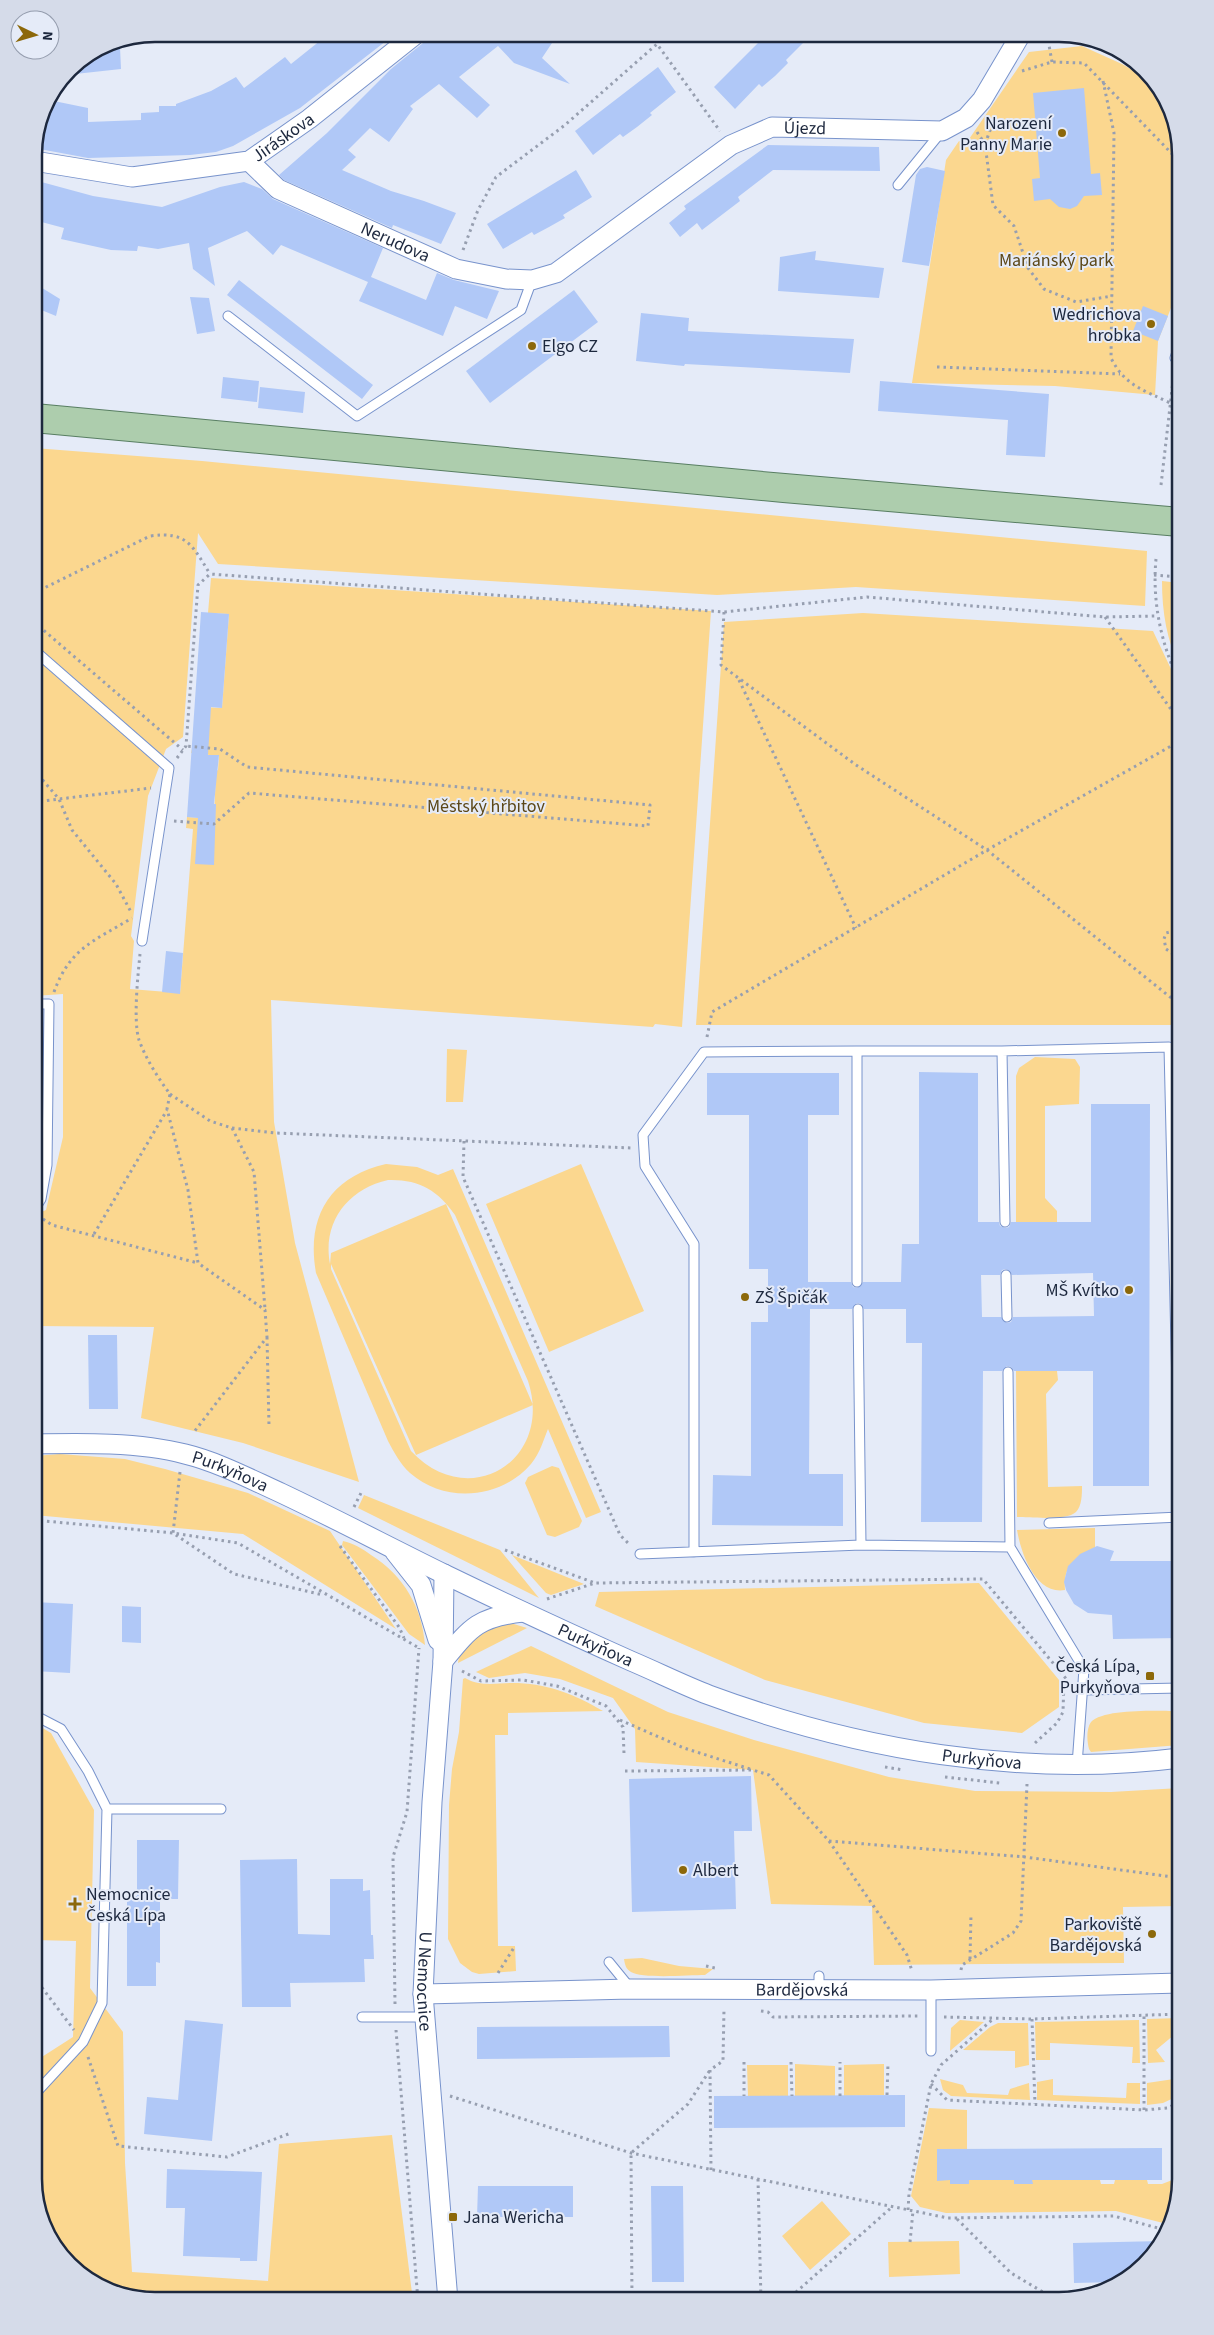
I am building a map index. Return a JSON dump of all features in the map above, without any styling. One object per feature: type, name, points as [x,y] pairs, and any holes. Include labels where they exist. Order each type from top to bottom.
[{"type":"main road","points":[[43,419],[764,486],[1172,521]]},
{"type":"street","name":"Jiráskova","points":[[43,162],[132,177],[249,161],[309,119],[406,42]]},
{"type":"street","name":"Újezd","points":[[556,273],[731,145],[772,127],[942,131],[966,118],[982,100],[1017,43]]},
{"type":"street","name":"Nerudova","points":[[249,161],[278,189],[456,268],[506,279],[532,280],[556,273]]},
{"type":"street","name":"Purkyňova","points":[[43,1444],[92,1443],[186,1454],[256,1481],[444,1574],[709,1695],[838,1736],[926,1753],[1010,1762],[1076,1765],[1172,1759]]},
{"type":"street","name":"U Nemocnice","points":[[392,1548],[421,1586],[451,1665]]},
{"type":"street","name":"U Nemocnice","points":[[444,1574],[451,1665],[432,1802],[422,1994],[447,2292]]},
{"type":"street","points":[[451,1665],[463,1636],[478,1623],[497,1615],[525,1612]]},
{"type":"street","name":"Bardějovská","points":[[422,1994],[819,1983],[931,1990],[1172,1983]]},
{"type":"lane","points":[[898,185],[942,131]]},
{"type":"lane","points":[[228,316],[356,416],[521,310],[532,280]]},
{"type":"lane","points":[[43,658],[169,768],[144,918],[142,942]]},
{"type":"lane","points":[[43,1004],[49,1004],[47,1166],[43,1188]]},
{"type":"lane","points":[[694,1552],[694,1244],[645,1166],[643,1135],[704,1052],[1002,1051],[1169,1047],[1172,1175]]},
{"type":"lane","points":[[857,1051],[858,1282]]},
{"type":"lane","points":[[1002,1051],[1005,1222]]},
{"type":"lane","points":[[1006,1275],[1006,1317]]},
{"type":"lane","points":[[858,1309],[861,1546]]},
{"type":"lane","points":[[1008,1372],[1010,1547],[1084,1669],[1076,1765]]},
{"type":"lane","points":[[1049,1523],[1172,1517]]},
{"type":"lane","points":[[640,1554],[861,1546],[1010,1547]]},
{"type":"lane","points":[[1083,1690],[1172,1688]]},
{"type":"lane","points":[[43,1720],[61,1729],[108,1809],[102,2003],[83,2042],[43,2085]]},
{"type":"lane","points":[[108,1809],[221,1809]]},
{"type":"lane","points":[[609,1962],[631,1989]]},
{"type":"lane","points":[[931,1990],[931,2051]]},
{"type":"lane","points":[[362,2017],[424,2017]]},
{"type":"path","points":[[1049,43],[1052,62]]},
{"type":"path","points":[[456,268],[478,210],[496,177],[565,125],[657,44],[731,145]]},
{"type":"path","points":[[1018,78],[1023,70],[1052,62],[1084,63],[1172,153]]},
{"type":"path","points":[[1103,81],[1114,133],[1112,358],[1120,374],[1134,386],[1170,403]]},
{"type":"path","points":[[998,109],[986,144],[993,205],[1014,226],[1028,268],[1044,289],[1076,302],[1112,296]]},
{"type":"path","points":[[966,118],[986,144]]},
{"type":"path","points":[[937,367],[1120,374]]},
{"type":"path","points":[[1162,485],[1172,385]]},
{"type":"path","points":[[43,589],[150,536],[167,534],[183,538],[193,547],[210,574]]},
{"type":"path","points":[[1156,559],[1154,575],[1158,616],[1167,655],[1172,666]]},
{"type":"path","points":[[169,768],[186,746],[198,585],[210,574],[724,612],[867,598],[1105,617],[1158,616]]},
{"type":"path","points":[[1154,575],[1172,576]]},
{"type":"path","points":[[724,612],[721,666],[856,765],[987,850],[1172,999]]},
{"type":"path","points":[[1105,617],[1172,711]]},
{"type":"path","points":[[43,630],[183,750]]},
{"type":"path","points":[[738,679],[856,928]]},
{"type":"path","points":[[161,821],[214,824],[249,793],[648,826],[650,805],[248,767],[220,749],[186,746]]},
{"type":"path","points":[[704,1052],[712,1012],[987,850],[1172,746]]},
{"type":"path","points":[[43,781],[58,799],[72,830],[116,884],[134,917]]},
{"type":"path","points":[[43,801],[167,786]]},
{"type":"path","points":[[49,1004],[60,974],[78,951],[134,917],[144,918]]},
{"type":"path","points":[[1172,931],[1166,933],[1164,939],[1166,949],[1172,953]]},
{"type":"path","points":[[142,942],[136,990],[139,1038],[159,1079],[170,1094],[210,1121],[232,1128],[276,1133],[644,1148]]},
{"type":"path","points":[[94,1234],[167,1110],[170,1094]]},
{"type":"path","points":[[167,1110],[188,1190],[198,1262]]},
{"type":"path","points":[[232,1128],[254,1172],[267,1337],[269,1426]]},
{"type":"path","points":[[464,1141],[464,1177],[467,1186],[620,1535],[640,1554]]},
{"type":"path","points":[[43,1220],[52,1225],[94,1234],[198,1262],[265,1310]]},
{"type":"path","points":[[194,1432],[267,1337]]},
{"type":"path","points":[[173,1534],[181,1471]]},
{"type":"path","points":[[354,1507],[362,1491]]},
{"type":"path","points":[[43,1521],[173,1534],[238,1543],[326,1596],[404,1638],[424,1651]]},
{"type":"path","points":[[173,1534],[234,1574],[326,1596]]},
{"type":"path","points":[[340,1546],[399,1627],[404,1638]]},
{"type":"path","points":[[505,1550],[595,1583]]},
{"type":"path","points":[[547,1598],[595,1583],[983,1579],[1064,1678],[1083,1690]]},
{"type":"path","points":[[451,1665],[481,1681],[523,1680],[557,1686],[606,1706],[620,1720],[623,1726],[624,1754]]},
{"type":"path","points":[[1033,1746],[1057,1723],[1063,1712],[1064,1678]]},
{"type":"path","points":[[620,1720],[684,1748],[769,1775],[829,1841],[908,1955],[913,1976]]},
{"type":"path","points":[[625,1771],[753,1770]]},
{"type":"path","points":[[960,1976],[962,1965],[1018,1928],[1021,1921],[1027,1784]]},
{"type":"path","points":[[829,1841],[1024,1857],[1172,1877]]},
{"type":"path","points":[[970,1960],[972,1914]]},
{"type":"path","points":[[496,1975],[515,1946]]},
{"type":"path","points":[[43,1989],[83,2042],[118,2146],[227,2157],[291,2134]]},
{"type":"path","points":[[631,2152],[688,2104],[710,2070],[723,2061],[724,2006]]},
{"type":"path","points":[[761,2011],[768,2012],[773,2017],[920,2016]]},
{"type":"path","points":[[943,2017],[1032,2019],[1172,2014]]},
{"type":"path","points":[[1144,2016],[1144,2110]]},
{"type":"path","points":[[910,2242],[916,2155],[931,2084],[941,2065],[994,2018]]},
{"type":"path","points":[[1032,2019],[1035,2104]]},
{"type":"path","points":[[744,2062],[744,2096]]},
{"type":"path","points":[[791,2062],[792,2096]]},
{"type":"path","points":[[840,2062],[840,2096]]},
{"type":"path","points":[[887,2095],[888,2062]]},
{"type":"path","points":[[710,2070],[711,2170]]},
{"type":"path","points":[[931,2084],[947,2100],[1144,2110],[1168,2108],[1172,2106]]},
{"type":"path","points":[[430,2091],[469,2100],[631,2152],[911,2210],[957,2218],[1114,2216],[1161,2229]]},
{"type":"path","points":[[631,2152],[632,2292]]},
{"type":"path","points":[[758,2179],[761,2292]]},
{"type":"path","points":[[796,2292],[892,2206]]},
{"type":"path","points":[[957,2218],[1011,2273],[1043,2292]]},
{"type":"green space","name":"Mariánský park","points":[[1082,46],[1130,68],[1148,87],[1163,112],[1168,126],[1172,155],[1172,305],[1158,341],[1155,395],[1055,386],[912,383],[946,160],[959,141],[967,142],[1029,52]]},
{"type":"green space","name":"Městský hřbitov","points":[[43,449],[202,461],[1147,551],[1145,606],[856,587],[717,595],[218,564],[198,533],[183,737],[166,749],[148,796],[131,936],[134,941],[130,989],[180,993],[193,829],[186,828],[187,817],[214,819],[216,771],[218,770],[219,756],[191,753],[202,707],[222,708],[229,614],[208,613],[211,578],[711,611],[682,1027],[655,1024],[653,1027],[271,1000],[274,1122],[295,1243],[359,1482],[243,1443],[141,1418],[154,1327],[43,1326],[43,1211],[46,1210],[63,1137],[63,994],[43,995]]},
{"type":"green space","points":[[1162,581],[1172,582],[1172,648],[1166,626]]},
{"type":"green space","points":[[863,613],[1153,631],[1172,671],[1172,1025],[696,1025],[724,622]]},
{"type":"green space","points":[[447,1049],[467,1050],[463,1102],[446,1102]]},
{"type":"green space","points":[[1035,1057],[1075,1059],[1080,1067],[1079,1104],[1045,1106],[1045,1198],[1057,1211],[1057,1222],[1016,1222],[1016,1076],[1019,1068]]},
{"type":"green space","points":[[386,1164],[417,1167],[438,1175],[453,1169],[601,1512],[586,1518],[548,1429],[539,1451],[531,1464],[519,1476],[504,1485],[489,1490],[456,1493],[439,1490],[424,1483],[410,1473],[400,1462],[388,1441],[316,1273],[315,1235],[319,1218],[326,1203],[336,1190],[366,1170]],"holes":[[[388,1180],[399,1180],[418,1184],[434,1193],[442,1199],[455,1215],[528,1381],[532,1402],[446,1204],[331,1253],[330,1264],[330,1234],[334,1221],[350,1199],[361,1191],[374,1184]],[[331,1264],[416,1455],[411,1451],[331,1269]],[[532,1405],[529,1434],[518,1454],[501,1469],[480,1477],[457,1477],[434,1469],[416,1455]]]},
{"type":"green space","points":[[581,1164],[644,1311],[549,1352],[486,1204]]},
{"type":"green space","points":[[1016,1371],[1057,1371],[1058,1380],[1046,1394],[1048,1487],[1082,1486],[1079,1507],[1071,1515],[1057,1518],[1017,1517]]},
{"type":"green space","points":[[60,1454],[125,1459],[165,1469],[248,1493],[330,1531],[396,1629],[243,1534],[43,1516],[43,1455]]},
{"type":"green space","points":[[552,1466],[559,1468],[582,1521],[579,1527],[555,1537],[547,1535],[525,1483],[528,1477]]},
{"type":"green space","points":[[364,1495],[500,1550],[539,1598],[358,1508]]},
{"type":"green space","points":[[1095,1528],[1095,1550],[1081,1556],[1071,1564],[1066,1575],[1065,1590],[1054,1590],[1045,1586],[1038,1579],[1026,1560],[1017,1530]]},
{"type":"green space","points":[[343,1541],[354,1545],[383,1563],[402,1583],[420,1618],[425,1645],[409,1634],[342,1545]]},
{"type":"green space","points":[[512,1555],[584,1584],[551,1595],[546,1593]]},
{"type":"green space","points":[[979,1583],[1059,1680],[1059,1707],[1022,1733],[924,1723],[765,1680],[595,1606],[599,1592]]},
{"type":"green space","points":[[507,1622],[527,1628],[458,1663],[459,1656],[477,1632]]},
{"type":"green space","points":[[531,1646],[668,1712],[754,1740],[889,1777],[975,1791],[1111,1792],[1172,1788],[1172,1906],[1123,1907],[1124,1963],[874,1965],[872,1906],[771,1904],[753,1770],[636,1762],[635,1729],[613,1698],[560,1679],[525,1673],[489,1678],[476,1672]]},
{"type":"green space","points":[[463,1679],[484,1684],[518,1683],[552,1688],[572,1695],[603,1711],[508,1713],[508,1735],[495,1735],[498,1946],[515,1946],[516,1971],[479,1974],[472,1972],[460,1963],[448,1939],[449,1805],[452,1769],[459,1732]]},
{"type":"green space","points":[[1172,1711],[1172,1746],[1091,1752],[1087,1739],[1088,1728],[1091,1722],[1108,1714]]},
{"type":"green space","points":[[43,1728],[51,1733],[94,1810],[90,1988],[123,2032],[125,2163],[132,2272],[268,2281],[279,2144],[392,2135],[412,2292],[148,2292],[119,2287],[105,2281],[76,2259],[58,2236],[46,2209],[43,2187],[43,2056],[73,2037],[76,1941],[43,1940]]},
{"type":"green space","points":[[642,1958],[679,1966],[713,1969],[705,1975],[655,1976],[631,1972],[625,1965],[624,1959]]},
{"type":"green space","points":[[1172,2018],[1172,2037],[1156,2050],[1165,2062],[1148,2063],[1147,2019]]},
{"type":"green space","points":[[960,2020],[984,2022],[950,2051],[951,2028]]},
{"type":"green space","points":[[1139,2020],[1140,2063],[1132,2063],[1133,2047],[1050,2043],[1050,2060],[1036,2060],[1035,2022]]},
{"type":"green space","points":[[998,2023],[1028,2023],[1029,2065],[1015,2068],[1015,2051],[963,2050],[990,2027]]},
{"type":"green space","points":[[795,2064],[835,2066],[835,2096],[795,2096]]},
{"type":"green space","points":[[884,2064],[884,2095],[844,2096],[844,2065]]},
{"type":"green space","points":[[747,2065],[788,2065],[788,2096],[748,2096]]},
{"type":"green space","points":[[940,2079],[963,2085],[967,2093],[1008,2095],[1010,2089],[1029,2083],[1030,2100],[951,2096],[943,2090]]},
{"type":"green space","points":[[1053,2079],[1053,2095],[1126,2098],[1127,2083],[1140,2083],[1140,2104],[1037,2100],[1037,2082]]},
{"type":"green space","points":[[1172,2079],[1172,2099],[1163,2103],[1147,2105],[1147,2083]]},
{"type":"green space","points":[[929,2108],[967,2110],[967,2149],[937,2149],[937,2180],[950,2180],[950,2184],[968,2184],[969,2180],[1014,2180],[1014,2184],[1032,2184],[1032,2180],[1100,2180],[1101,2184],[1114,2184],[1115,2180],[1147,2180],[1148,2184],[1162,2184],[1172,2180],[1168,2209],[1163,2223],[1116,2211],[946,2213],[920,2207],[911,2196]]},
{"type":"green space","points":[[822,2201],[851,2234],[810,2270],[782,2236]]},
{"type":"green space","points":[[959,2241],[960,2274],[889,2277],[888,2242]]},
{"type":"building","points":[[318,42],[384,42],[300,108],[233,146],[216,152],[190,155],[88,158],[43,150],[46,126],[56,102],[88,108],[88,122],[141,120],[141,113],[159,112],[159,106],[176,106],[176,104],[211,91],[236,77],[244,88],[285,57],[291,64]]},
{"type":"building","points":[[552,42],[542,58],[570,84],[514,63],[498,46],[459,77],[490,105],[477,118],[439,84],[410,106],[413,109],[389,142],[370,128],[348,150],[356,157],[342,170],[391,191],[456,213],[441,244],[393,225],[392,228],[284,180],[279,175],[327,133],[391,69],[423,43]]},
{"type":"building","points":[[758,43],[803,43],[786,60],[788,63],[775,76],[762,87],[759,84],[735,109],[714,87]]},
{"type":"building","points":[[120,48],[121,69],[78,74],[105,54]]},
{"type":"building","points":[[658,67],[676,92],[650,113],[652,115],[637,127],[623,137],[620,134],[593,155],[575,131]]},
{"type":"building","name":"Narození Panny Marie","points":[[1084,88],[1091,174],[1100,173],[1102,195],[1084,196],[1077,206],[1070,209],[1059,207],[1050,199],[1034,201],[1032,179],[1040,178],[1033,93]]},
{"type":"building","points":[[768,145],[879,147],[880,171],[773,170],[738,197],[740,201],[702,230],[697,223],[680,237],[669,223],[686,209],[684,206]]},
{"type":"building","points":[[927,167],[945,171],[929,266],[902,262],[916,175],[920,169]]},
{"type":"building","points":[[576,170],[592,197],[563,215],[565,218],[534,235],[532,232],[503,249],[487,224]]},
{"type":"building","points":[[43,182],[93,196],[162,207],[220,187],[244,182],[262,189],[273,199],[383,248],[371,277],[426,300],[437,273],[454,280],[499,291],[487,319],[455,306],[443,336],[359,301],[368,282],[281,245],[273,255],[247,231],[208,248],[215,286],[193,269],[189,243],[158,249],[138,246],[137,251],[111,250],[61,239],[64,228],[43,222]]},
{"type":"building","points":[[816,251],[815,260],[884,268],[879,298],[778,291],[780,257]]},
{"type":"building","points":[[239,280],[373,385],[362,399],[227,295]]},
{"type":"building","points":[[43,289],[60,299],[56,316],[43,311]]},
{"type":"building","name":"Elgo CZ","points":[[574,290],[598,322],[490,403],[466,371]]},
{"type":"building","points":[[190,297],[209,298],[215,331],[197,334]]},
{"type":"building","name":"Wedrichova hrobka","points":[[1143,306],[1168,316],[1158,341],[1133,331]]},
{"type":"building","points":[[641,313],[689,318],[688,331],[854,339],[850,373],[685,364],[684,366],[636,361]]},
{"type":"building","points":[[223,377],[259,381],[257,402],[221,398]]},
{"type":"building","points":[[880,381],[1049,394],[1045,457],[1006,455],[1008,420],[878,411]]},
{"type":"building","points":[[260,387],[305,392],[303,413],[258,408]]},
{"type":"building","points":[[201,612],[229,614],[222,708],[211,707],[208,755],[219,755],[214,804],[216,804],[214,865],[195,864],[198,818],[187,817]]},
{"type":"building","points":[[166,951],[183,953],[180,994],[162,992]]},
{"type":"building","points":[[919,1072],[978,1073],[978,1222],[999,1222],[1000,1226],[1005,1228],[1009,1227],[1011,1222],[1091,1222],[1091,1104],[1150,1104],[1149,1486],[1093,1486],[1093,1371],[1014,1371],[1011,1367],[1007,1366],[1002,1371],[983,1371],[982,1522],[921,1522],[922,1343],[906,1343],[906,1309],[864,1309],[861,1304],[857,1303],[852,1309],[810,1309],[809,1474],[843,1474],[843,1526],[712,1525],[713,1475],[751,1476],[751,1322],[768,1322],[768,1269],[749,1269],[749,1115],[707,1115],[707,1073],[839,1073],[839,1115],[808,1115],[808,1282],[851,1282],[853,1287],[857,1288],[863,1282],[901,1282],[902,1244],[919,1244]],"holes":[[[1006,1269],[1012,1275],[1093,1273],[1094,1316],[1013,1317],[1011,1322],[1007,1323],[1001,1317],[982,1317],[981,1275],[1000,1275],[1002,1270]]]},
{"type":"building","points":[[88,1335],[117,1335],[118,1409],[89,1409]]},
{"type":"building","points":[[1097,1546],[1114,1551],[1110,1561],[1172,1561],[1172,1638],[1113,1639],[1112,1615],[1088,1613],[1074,1604],[1064,1582],[1068,1566],[1080,1554]]},
{"type":"building","points":[[43,1602],[73,1604],[70,1673],[43,1672]]},
{"type":"building","points":[[122,1606],[141,1607],[141,1643],[122,1642]]},
{"type":"building","name":"Albert","points":[[751,1776],[752,1831],[734,1831],[736,1909],[632,1912],[629,1779]]},
{"type":"building","points":[[137,1840],[179,1840],[178,1899],[160,1899],[160,1963],[156,1962],[156,1986],[127,1986],[127,1896],[137,1896]]},
{"type":"building","points":[[297,1859],[298,1934],[330,1935],[330,1879],[363,1879],[363,1891],[370,1890],[371,1935],[373,1935],[374,1959],[364,1959],[365,1982],[290,1983],[291,2007],[242,2007],[240,1860]]},
{"type":"building","points":[[185,2020],[223,2024],[212,2141],[144,2134],[147,2097],[178,2100]]},
{"type":"building","points":[[669,2026],[670,2057],[477,2059],[477,2027]]},
{"type":"building","points":[[905,2095],[905,2127],[714,2128],[714,2096]]},
{"type":"building","points":[[1162,2148],[1162,2180],[1032,2180],[1033,2184],[1014,2184],[1014,2180],[969,2180],[969,2184],[950,2184],[950,2180],[937,2181],[937,2149]]},
{"type":"building","points":[[167,2169],[262,2172],[257,2261],[240,2261],[240,2258],[183,2256],[185,2208],[166,2208]]},
{"type":"building","points":[[478,2186],[573,2186],[573,2217],[477,2217]]},
{"type":"building","points":[[651,2186],[683,2186],[684,2282],[652,2282]]},
{"type":"building","points":[[1153,2241],[1133,2264],[1105,2282],[1074,2283],[1073,2243]]},
{"type":"place","name":"Narození Panny Marie","points":[[1062,133]]},
{"type":"place","name":"Wedrichova hrobka","points":[[1151,324]]},
{"type":"place","name":"Elgo CZ","points":[[532,346]]},
{"type":"place","name":"MŠ Kvítko","points":[[1129,1290]]},
{"type":"place","name":"ZŠ Špičák","points":[[745,1297]]},
{"type":"place","name":"Česká Lípa, Purkyňova","points":[[1150,1676]]},
{"type":"place","name":"Albert","points":[[683,1870]]},
{"type":"place","name":"Nemocnice Česká Lípa","points":[[75,1904]]},
{"type":"place","name":"Parkoviště Bardějovská","points":[[1152,1934]]},
{"type":"place","name":"Jana Wericha","points":[[453,2217]]}]
